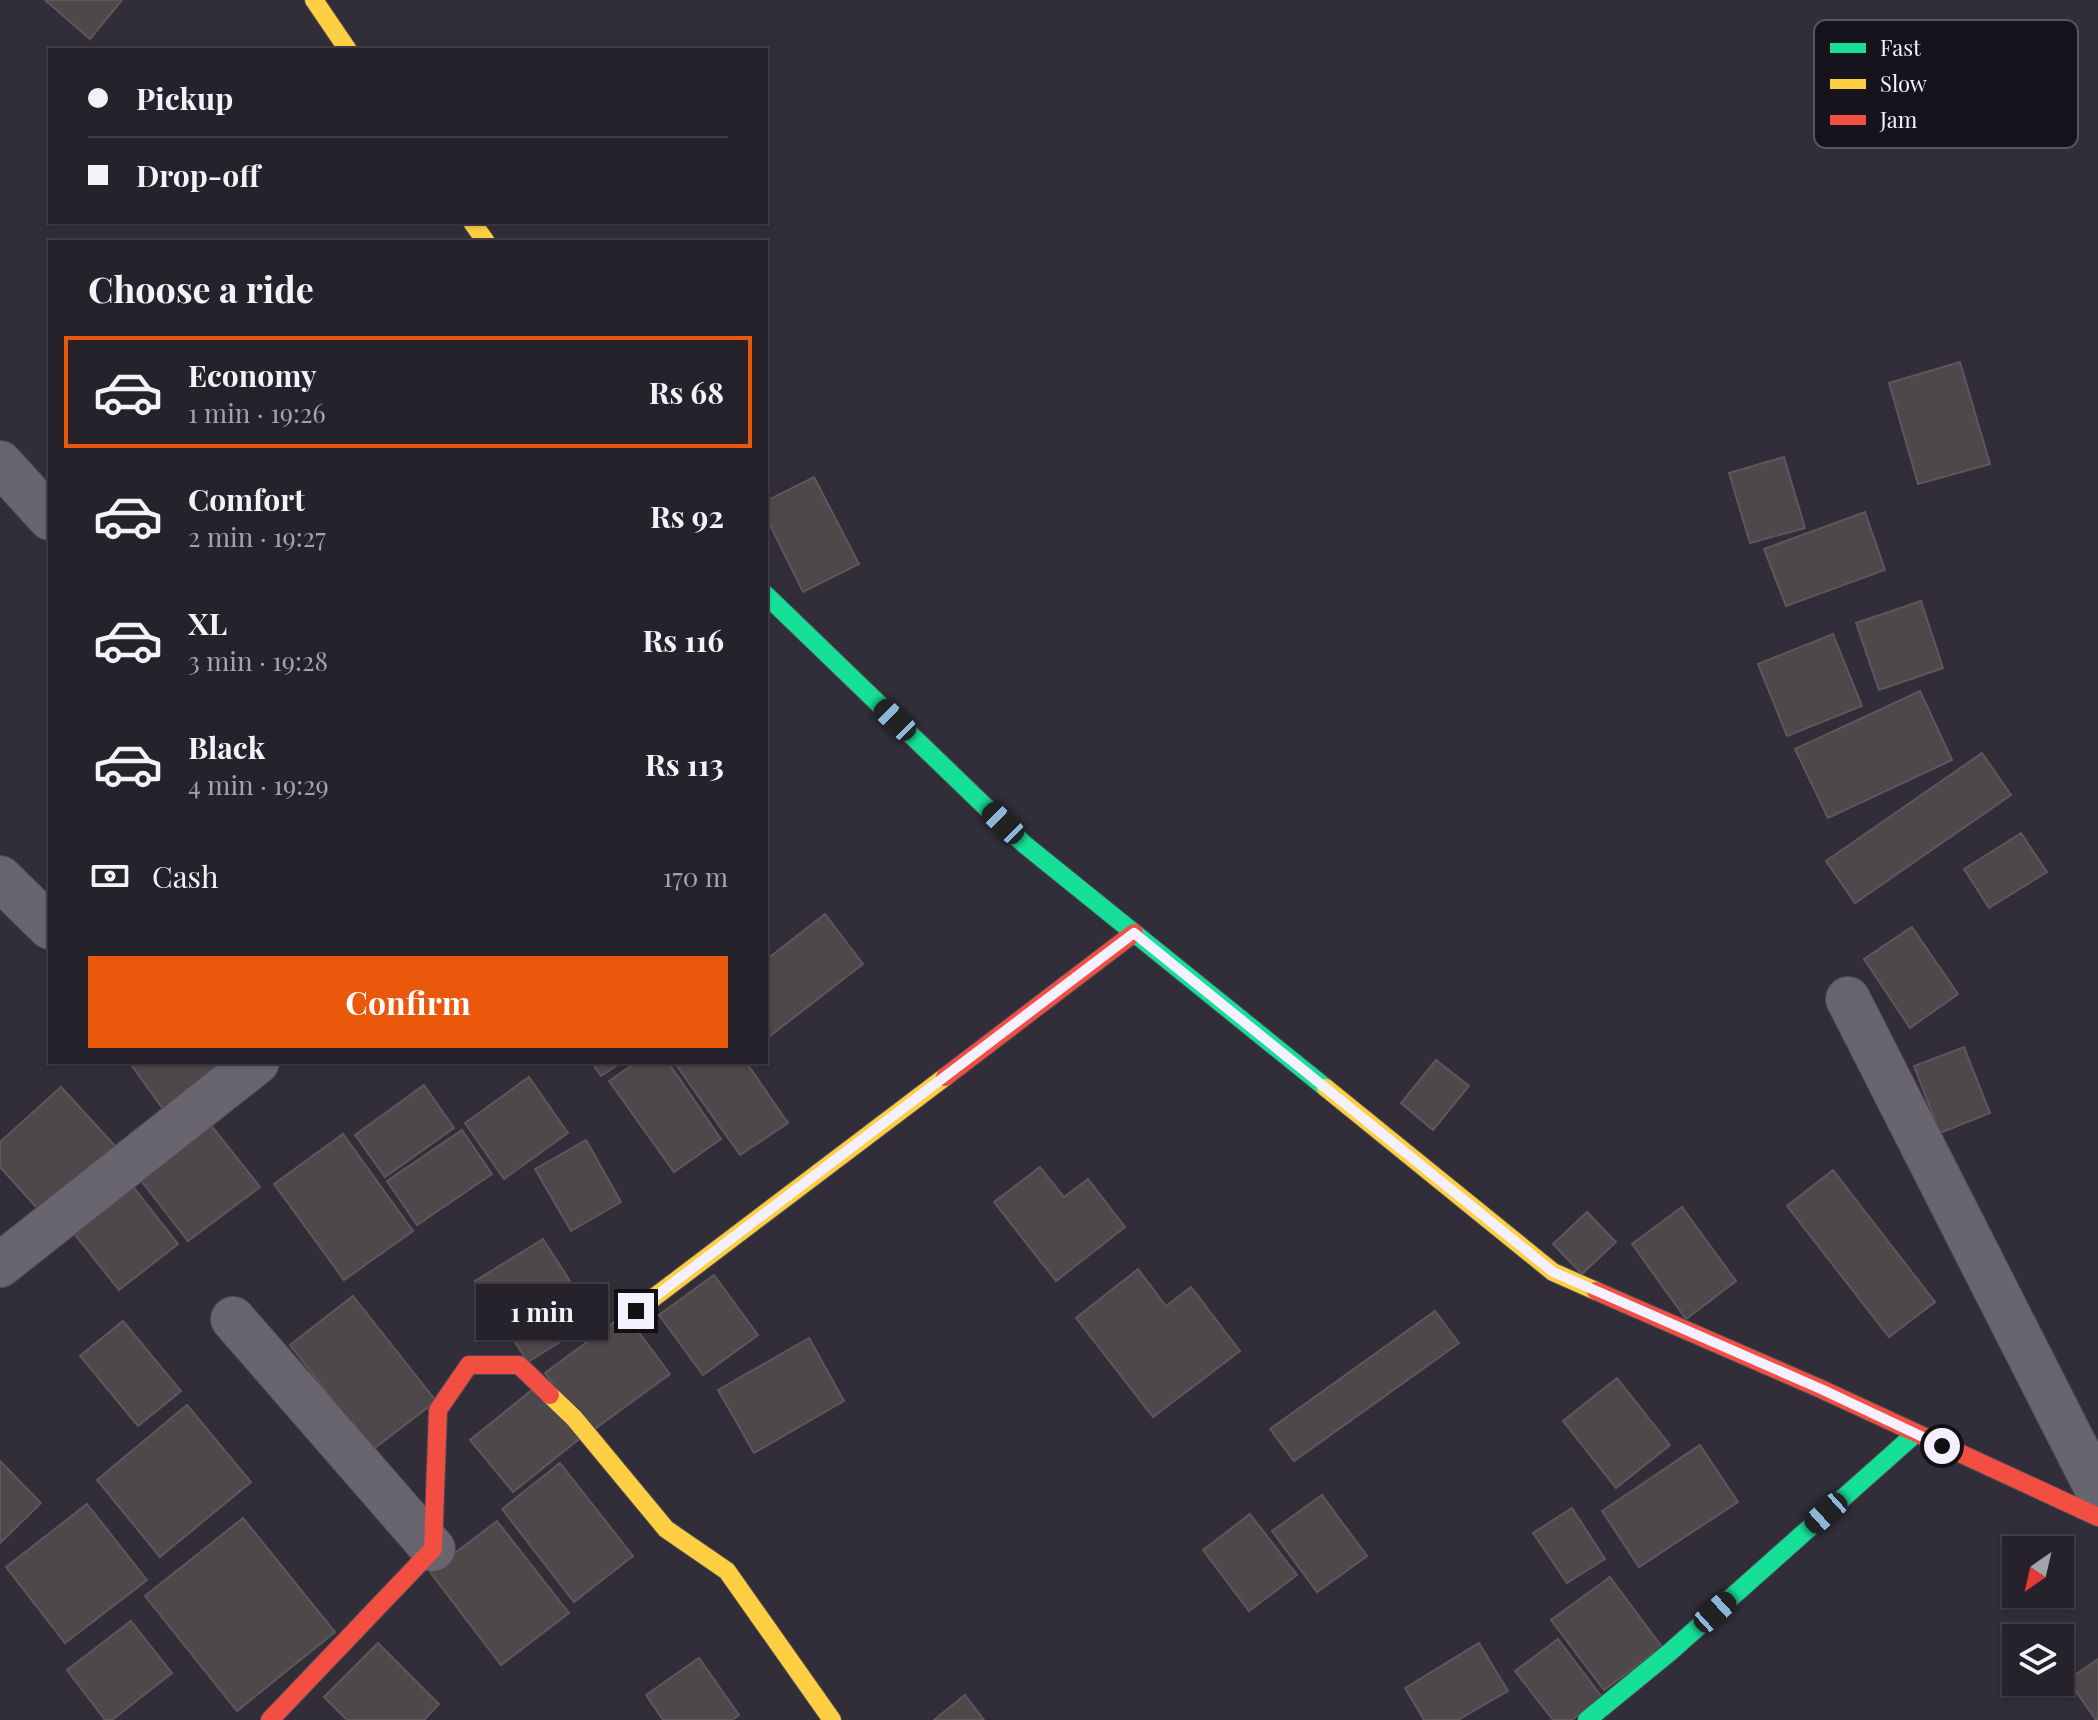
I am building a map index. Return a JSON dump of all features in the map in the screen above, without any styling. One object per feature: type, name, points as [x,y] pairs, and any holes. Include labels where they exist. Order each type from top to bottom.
[{"type":"street","points":[[314,0],[347,48]]},
{"type":"street","points":[[0,463],[48,516]]},
{"type":"street","points":[[768,597],[1024,844],[1553,1272],[1821,1389],[2098,1517]]},
{"type":"street","points":[[0,878],[48,925]]},
{"type":"street","points":[[636,1311],[1134,933]]},
{"type":"street","points":[[1848,999],[2098,1491]]},
{"type":"street","points":[[0,1265],[254,1064]]},
{"type":"street","points":[[233,1319],[433,1549]]},
{"type":"street","points":[[270,1720],[433,1549],[438,1410],[469,1365],[519,1365],[574,1418],[666,1529],[727,1571],[832,1720]]},
{"type":"street","points":[[1587,1720],[1670,1652],[1915,1434]]},
{"type":"building","points":[[45,0],[122,0],[90,39]]},
{"type":"building","points":[[1960,362],[1990,464],[1918,484],[1889,383]]},
{"type":"building","points":[[1784,457],[1805,528],[1750,543],[1729,473]]},
{"type":"building","points":[[814,477],[859,564],[803,592],[768,521],[768,500]]},
{"type":"building","points":[[1865,512],[1885,570],[1786,606],[1764,549]]},
{"type":"building","points":[[1921,601],[1943,668],[1879,690],[1856,623]]},
{"type":"building","points":[[1833,634],[1862,706],[1787,736],[1758,664]]},
{"type":"building","points":[[1920,691],[1952,760],[1828,818],[1795,749]]},
{"type":"building","points":[[1982,753],[2011,795],[1855,903],[1826,861]]},
{"type":"building","points":[[2021,833],[2047,872],[1989,908],[1964,869]]},
{"type":"building","points":[[825,914],[863,964],[768,1037],[768,958]]},
{"type":"building","points":[[1912,927],[1958,994],[1910,1028],[1864,959]]},
{"type":"building","points":[[1964,1047],[1990,1113],[1940,1133],[1914,1066]]},
{"type":"building","points":[[1436,1060],[1469,1086],[1433,1130],[1401,1103]]},
{"type":"building","points":[[130,1064],[234,1064],[166,1113]]},
{"type":"building","points":[[592,1064],[619,1064],[601,1076]]},
{"type":"building","points":[[634,1064],[669,1064],[721,1139],[674,1172],[609,1081]]},
{"type":"building","points":[[675,1064],[747,1064],[788,1123],[740,1155]]},
{"type":"building","points":[[529,1077],[568,1133],[504,1179],[465,1123]]},
{"type":"building","points":[[424,1085],[454,1128],[385,1177],[355,1135]]},
{"type":"building","points":[[61,1087],[117,1148],[44,1216],[0,1167],[0,1142]]},
{"type":"building","points":[[203,1115],[260,1187],[188,1241],[132,1169]]},
{"type":"building","points":[[462,1130],[492,1174],[417,1225],[387,1181]]},
{"type":"building","points":[[343,1134],[413,1231],[344,1280],[274,1184]]},
{"type":"building","points":[[586,1140],[621,1202],[571,1231],[535,1169]]},
{"type":"building","points":[[1040,1167],[1064,1197],[1088,1179],[1125,1227],[1056,1281],[994,1202]]},
{"type":"building","points":[[1833,1170],[1935,1302],[1889,1337],[1787,1206]]},
{"type":"building","points":[[124,1175],[178,1244],[119,1290],[64,1221]]},
{"type":"building","points":[[1682,1207],[1736,1281],[1686,1319],[1632,1244]]},
{"type":"building","points":[[1587,1212],[1616,1242],[1582,1274],[1553,1244]]},
{"type":"building","points":[[543,1239],[595,1320],[528,1362],[475,1281]]},
{"type":"building","points":[[1138,1269],[1166,1306],[1191,1287],[1240,1351],[1153,1417],[1076,1318]]},
{"type":"building","points":[[714,1275],[758,1335],[703,1375],[659,1315]]},
{"type":"building","points":[[353,1296],[436,1401],[372,1450],[290,1345]]},
{"type":"building","points":[[1435,1311],[1459,1343],[1294,1461],[1270,1429]]},
{"type":"building","points":[[625,1314],[670,1374],[589,1433],[545,1373]]},
{"type":"building","points":[[123,1321],[181,1391],[138,1426],[80,1356]]},
{"type":"building","points":[[809,1338],[844,1401],[754,1453],[718,1390]]},
{"type":"building","points":[[1617,1378],[1670,1445],[1616,1488],[1563,1421]]},
{"type":"building","points":[[537,1386],[579,1439],[513,1492],[470,1440]]},
{"type":"building","points":[[187,1405],[251,1482],[160,1557],[97,1480]]},
{"type":"building","points":[[1700,1445],[1738,1502],[1639,1567],[1602,1511]]},
{"type":"building","points":[[0,1461],[41,1503],[0,1543]]},
{"type":"building","points":[[560,1463],[633,1556],[574,1602],[502,1509]]},
{"type":"building","points":[[1322,1495],[1367,1556],[1317,1592],[1272,1531]]},
{"type":"building","points":[[87,1504],[147,1580],[65,1643],[6,1567]]},
{"type":"building","points":[[1572,1508],[1605,1559],[1567,1583],[1533,1533]]},
{"type":"building","points":[[1250,1514],[1297,1575],[1249,1611],[1203,1550]]},
{"type":"building","points":[[243,1518],[335,1632],[237,1711],[145,1596]]},
{"type":"building","points":[[497,1521],[569,1613],[501,1665],[430,1572]]},
{"type":"building","points":[[1610,1577],[1662,1647],[1604,1690],[1551,1620]]},
{"type":"building","points":[[131,1621],[172,1673],[112,1720],[105,1720],[67,1670]]},
{"type":"building","points":[[1558,1639],[1602,1697],[1572,1720],[1553,1720],[1515,1671]]},
{"type":"building","points":[[378,1643],[439,1704],[424,1720],[347,1720],[324,1697]]},
{"type":"building","points":[[1479,1643],[1508,1691],[1458,1720],[1424,1720],[1405,1688]]},
{"type":"building","points":[[699,1658],[739,1715],[732,1720],[663,1720],[646,1695]]},
{"type":"building","points":[[2098,1659],[2098,1720],[2074,1689],[2074,1676]]},
{"type":"building","points":[[965,1695],[984,1720],[934,1720]]},
{"type":"traffic: fast","points":[[768,597],[1024,844],[1326,1088]]},
{"type":"traffic: fast","points":[[1587,1720],[1670,1652],[1915,1434]]},
{"type":"traffic: slow","points":[[314,0],[347,48]]},
{"type":"traffic: slow","points":[[473,224],[485,240]]},
{"type":"traffic: slow","points":[[636,1311],[945,1077]]},
{"type":"traffic: slow","points":[[1326,1088],[1553,1272],[1596,1291]]},
{"type":"traffic: slow","points":[[550,1395],[574,1418],[666,1529],[727,1571],[832,1720]]},
{"type":"traffic: jam","points":[[945,1077],[1134,933]]},
{"type":"traffic: jam","points":[[1596,1291],[1821,1389],[2098,1517]]},
{"type":"traffic: jam","points":[[270,1720],[433,1549],[438,1410],[469,1365],[519,1365],[550,1395]]},
{"type":"route","points":[[636,1311],[1134,933],[1553,1272],[1821,1389],[1942,1446]]}]
